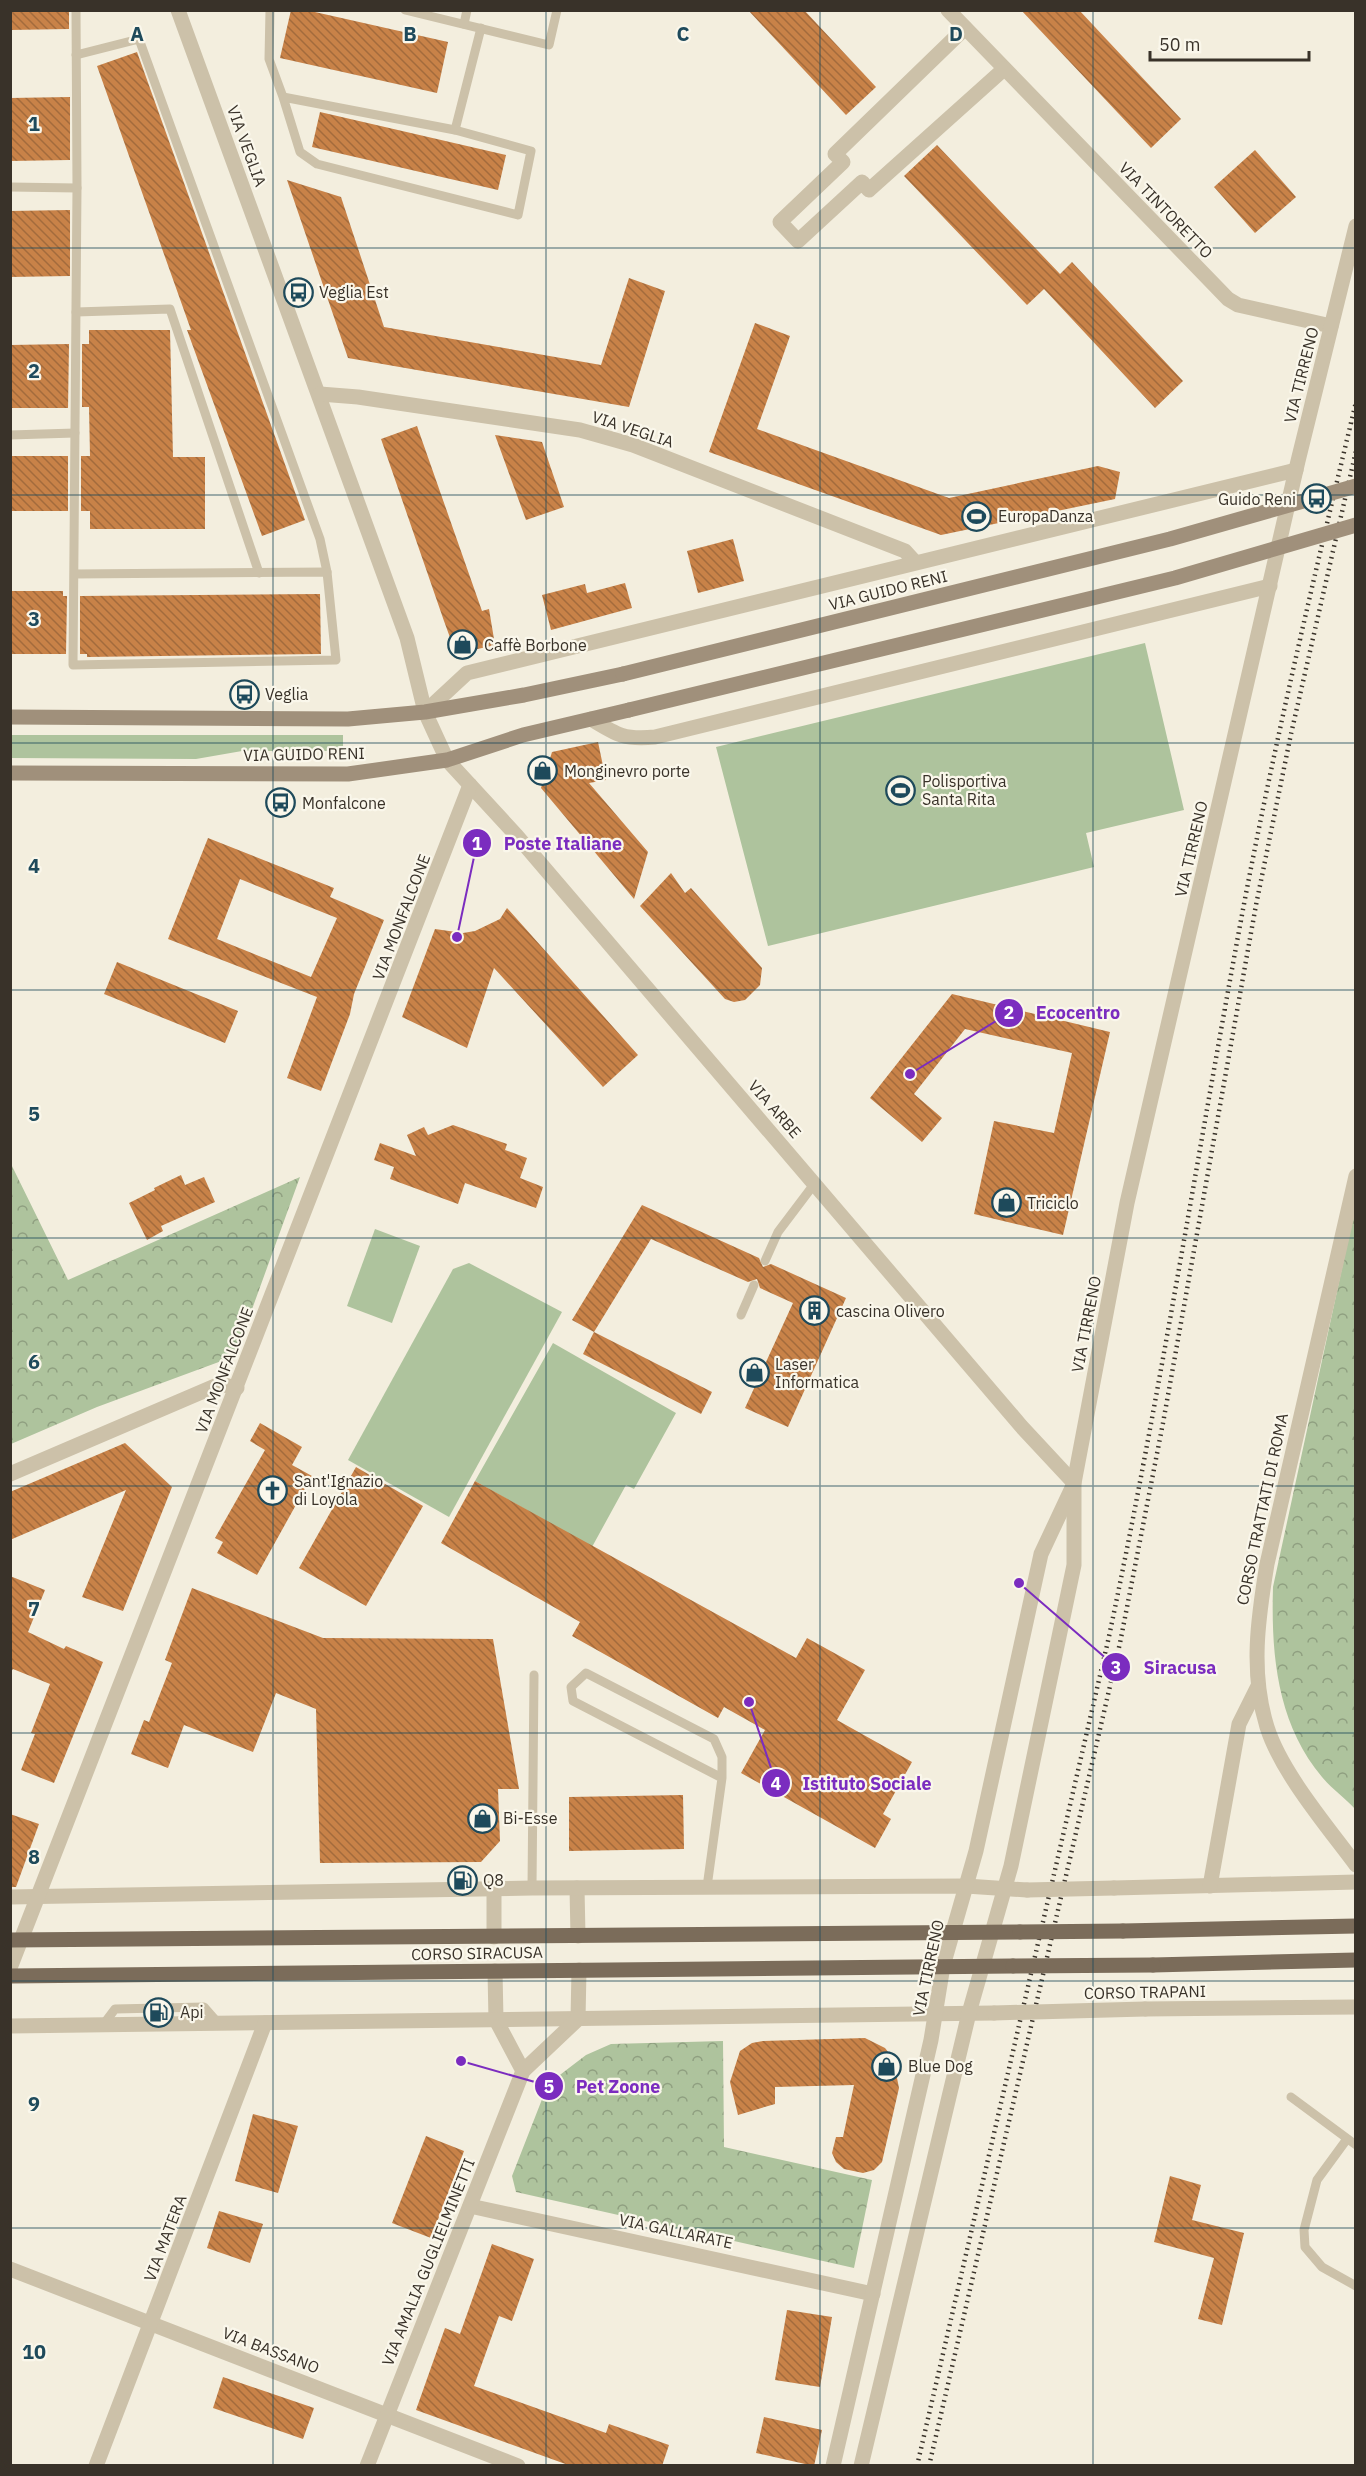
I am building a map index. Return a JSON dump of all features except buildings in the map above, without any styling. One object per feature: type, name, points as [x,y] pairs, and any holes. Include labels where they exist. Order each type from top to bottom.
[{"type":"main road","name":"VIA GUIDO RENI","points":[[10,717],[348,719],[424,712],[623,674],[1170,539],[1356,486]]},
{"type":"main road","name":"VIA GUIDO RENI","points":[[10,772],[348,774],[447,760],[523,735],[1175,578],[1356,525]]},
{"type":"main road","points":[[953,1933],[1356,1926]]},
{"type":"main road","name":"CORSO SIRACUSA","points":[[16,1940],[953,1933]]},
{"type":"main road","name":"CORSO TRAPANI","points":[[944,1966],[1153,1965],[1356,1960]]},
{"type":"main road","name":"CORSO SIRACUSA","points":[[10,1976],[944,1966]]},
{"type":"street","name":"VIA VEGLIA","points":[[178,10],[320,394],[407,638],[424,712],[447,760]]},
{"type":"street","name":"VIA TINTORETTO","points":[[948,10],[1228,299],[1238,305],[1331,326]]},
{"type":"street","points":[[965,28],[835,154],[869,190],[1005,69]]},
{"type":"street","points":[[843,162],[780,222],[798,241],[862,182]]},
{"type":"street","name":"VIA TIRRENO","points":[[861,2466],[969,2013],[1004,1888],[1074,1565],[1074,1483],[1126,1203],[1296,470],[1356,226]]},
{"type":"street","name":"VIA VEGLIA","points":[[320,394],[358,397],[580,430],[633,445],[905,551],[915,562]]},
{"type":"street","name":"VIA GUIDO RENI","points":[[424,712],[467,673],[1296,470]]},
{"type":"street","points":[[591,719],[618,736],[631,739],[655,737],[1270,586]]},
{"type":"street","name":"VIA ARBE","points":[[447,760],[815,1183],[1021,1426],[1074,1483]]},
{"type":"street","name":"VIA MONFALCONE","points":[[10,1968],[16,1940],[38,1897],[470,785]]},
{"type":"street","name":"CORSO TRATTATI DI ROMA","points":[[1356,1176],[1267,1564],[1258,1619],[1258,1686],[1267,1727],[1280,1756],[1356,1865]]},
{"type":"street","points":[[10,1474],[220,1384],[237,1388]]},
{"type":"street","name":"VIA TIRRENO","points":[[833,2466],[944,1966],[966,1886],[1041,1554],[1074,1483]]},
{"type":"street","points":[[1210,1886],[1218,1854],[1239,1724],[1258,1686]]},
{"type":"street","points":[[10,1897],[532,1888],[966,1886],[1028,1890],[1356,1882]]},
{"type":"street","points":[[577,1888],[578,1936]]},
{"type":"street","name":"CORSO SIRACUSA","points":[[494,1889],[494,1937]]},
{"type":"street","points":[[578,2019],[579,1970]]},
{"type":"street","points":[[495,1971],[496,2020],[523,2071]]},
{"type":"street","name":"CORSO TRAPANI","points":[[935,2014],[1356,2007]]},
{"type":"street","points":[[10,2026],[935,2014]]},
{"type":"street","name":"VIA AMALIA GUGLIELMINETTI","points":[[367,2466],[523,2071],[578,2019]]},
{"type":"street","name":"VIA MATERA","points":[[96,2466],[265,2023]]},
{"type":"street","name":"VIA GALLARATE","points":[[470,2206],[873,2294]]},
{"type":"street","name":"VIA BASSANO","points":[[10,2269],[387,2413],[518,2466]]},
{"type":"lane","points":[[76,10],[76,55],[77,188],[73,665],[336,660],[327,572],[320,539],[139,39],[76,55]]},
{"type":"lane","points":[[270,10],[269,59],[284,97],[300,152],[317,164],[518,215],[531,151],[455,130],[284,97]]},
{"type":"lane","points":[[405,10],[549,45],[557,10]]},
{"type":"lane","points":[[464,24],[467,10]]},
{"type":"lane","points":[[455,130],[481,28]]},
{"type":"lane","points":[[10,187],[77,188]]},
{"type":"lane","points":[[76,312],[170,309],[259,573]]},
{"type":"lane","points":[[10,435],[75,433]]},
{"type":"lane","points":[[74,574],[327,572]]},
{"type":"lane","points":[[765,1261],[778,1232],[815,1183]]},
{"type":"lane","points":[[741,1315],[754,1285]]},
{"type":"lane","points":[[707,1887],[722,1778],[722,1757],[714,1739],[586,1673],[571,1687],[573,1701],[722,1778]]},
{"type":"lane","points":[[532,1888],[534,1675]]},
{"type":"lane","points":[[1291,2097],[1356,2145]]},
{"type":"lane","points":[[1347,2139],[1317,2180],[1304,2230],[1305,2247],[1322,2267],[1356,2286]]},
{"type":"green space","name":"Polisportiva Santa Rita","points":[[1145,643],[1184,810],[1086,833],[1094,867],[768,946],[716,747]]},
{"type":"green space","points":[[11,735],[343,735],[343,751],[242,751],[196,759],[11,758]]},
{"type":"green space","points":[[11,1164],[68,1280],[300,1177],[235,1356],[97,1407],[11,1444]]},
{"type":"green space","points":[[1355,1208],[1355,1809],[1330,1786],[1307,1756],[1286,1711],[1273,1638],[1273,1587]]},
{"type":"green space","points":[[375,1229],[420,1246],[392,1323],[347,1306]]},
{"type":"green space","points":[[469,1263],[562,1312],[449,1517],[348,1460],[453,1269]]},
{"type":"green space","points":[[553,1343],[676,1413],[634,1489],[626,1485],[592,1547],[475,1481]]},
{"type":"green space","points":[[723,2041],[724,2147],[872,2180],[854,2268],[516,2192],[512,2176],[548,2084],[586,2055],[611,2044]]},
{"type":"railway","points":[[917,2466],[1108,1641],[1145,1457],[1256,841],[1356,402]]},
{"type":"railway","points":[[929,2466],[1120,1643],[1163,1423],[1256,905],[1291,734],[1356,451]]},
{"type":"place","name":"Veglia Est","points":[[298,292]]},
{"type":"place","name":"Guido Reni","points":[[1317,499]]},
{"type":"place","name":"EuropaDanza","points":[[977,516]]},
{"type":"place","name":"Caffè Borbone","points":[[463,645]]},
{"type":"place","name":"Veglia","points":[[244,694]]},
{"type":"place","name":"Monginevro porte","points":[[543,771]]},
{"type":"place","name":"Polisportiva Santa Rita","points":[[901,790]]},
{"type":"place","name":"Monfalcone","points":[[281,803]]},
{"type":"place","name":"Poste Italiane","points":[[457,937]]},
{"type":"place","name":"Ecocentro","points":[[910,1074]]},
{"type":"place","name":"Triciclo","points":[[1006,1203]]},
{"type":"place","name":"cascina Olivero","points":[[815,1311]]},
{"type":"place","name":"Laser Informatica","points":[[754,1373]]},
{"type":"place","name":"Sant'Ignazio di Loyola","points":[[273,1490]]},
{"type":"place","name":"Siracusa","points":[[1019,1583]]},
{"type":"place","name":"Istituto Sociale","points":[[749,1702]]},
{"type":"place","name":"Bi-Esse","points":[[482,1818]]},
{"type":"place","name":"Q8","points":[[462,1880]]},
{"type":"place","name":"Api","points":[[159,2012]]},
{"type":"place","name":"Pet Zoone","points":[[461,2061]]},
{"type":"place","name":"Blue Dog","points":[[887,2066]]}]
